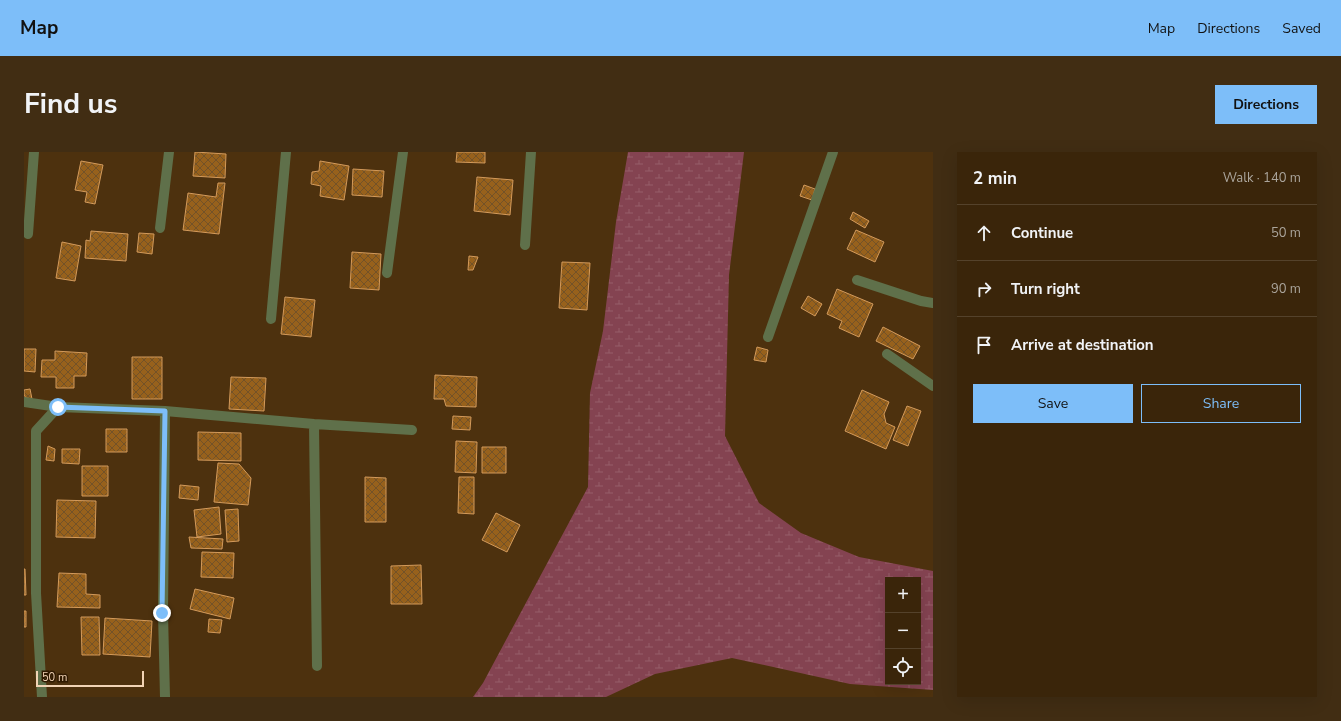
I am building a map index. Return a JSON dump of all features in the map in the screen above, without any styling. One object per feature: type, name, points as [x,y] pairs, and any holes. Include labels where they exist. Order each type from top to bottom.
[{"type":"street","points":[[28,234],[34,152]]},
{"type":"street","points":[[160,228],[169,152]]},
{"type":"street","points":[[271,319],[286,152]]},
{"type":"street","points":[[387,273],[403,152]]},
{"type":"street","points":[[525,244],[531,152]]},
{"type":"street","points":[[768,337],[833,152]]},
{"type":"street","points":[[857,280],[921,301],[933,303]]},
{"type":"street","points":[[887,354],[933,386]]},
{"type":"street","points":[[24,402],[58,407],[165,411],[314,424],[412,430]]},
{"type":"street","points":[[42,697],[36,593],[36,431],[58,407]]},
{"type":"street","points":[[165,411],[162,613],[165,697]]},
{"type":"street","points":[[314,424],[317,666]]},
{"type":"green space","points":[[628,152],[744,152],[729,275],[725,436],[759,503],[801,533],[859,557],[933,571],[933,690],[850,684],[732,658],[655,674],[606,697],[473,697],[483,683],[588,487],[590,393],[603,331],[616,222]]},
{"type":"building","points":[[195,152],[226,154],[225,178],[193,176]]},
{"type":"building","points":[[457,152],[485,152],[485,163],[456,162]]},
{"type":"building","points":[[81,161],[103,165],[95,204],[85,202],[87,192],[75,190]]},
{"type":"building","points":[[320,161],[349,166],[344,200],[320,196],[321,186],[311,184],[312,172],[319,171]]},
{"type":"building","points":[[353,169],[384,171],[382,197],[352,195]]},
{"type":"building","points":[[477,177],[513,180],[510,215],[474,211]]},
{"type":"building","points":[[218,183],[225,183],[219,234],[183,230],[188,193],[216,197]]},
{"type":"building","points":[[804,185],[815,189],[812,200],[800,196]]},
{"type":"building","points":[[853,212],[869,221],[865,228],[850,219]]},
{"type":"building","points":[[856,230],[884,242],[875,262],[847,249]]},
{"type":"building","points":[[91,231],[128,234],[126,261],[85,258],[86,240],[90,241]]},
{"type":"building","points":[[139,233],[154,234],[152,254],[137,252]]},
{"type":"building","points":[[62,242],[81,246],[75,281],[56,278]]},
{"type":"building","points":[[352,252],[381,254],[379,290],[350,288]]},
{"type":"building","points":[[469,256],[478,257],[473,270],[468,270]]},
{"type":"building","points":[[562,262],[590,263],[587,310],[559,308]]},
{"type":"building","points":[[837,289],[873,304],[859,337],[839,328],[842,321],[827,314]]},
{"type":"building","points":[[808,296],[822,304],[815,316],[801,308]]},
{"type":"building","points":[[285,297],[315,300],[311,337],[281,334]]},
{"type":"building","points":[[883,327],[920,346],[913,359],[876,341]]},
{"type":"building","points":[[757,347],[768,350],[766,362],[754,360]]},
{"type":"building","points":[[24,349],[36,349],[35,372],[24,371]]},
{"type":"building","points":[[55,351],[87,353],[86,376],[74,376],[74,388],[56,388],[56,377],[41,377],[42,360],[55,360]]},
{"type":"building","points":[[132,357],[162,357],[162,399],[132,399]]},
{"type":"building","points":[[435,375],[477,377],[476,407],[446,406],[444,399],[434,399]]},
{"type":"building","points":[[231,377],[266,378],[264,411],[229,409]]},
{"type":"building","points":[[30,389],[32,399],[26,398],[24,395],[24,390]]},
{"type":"building","points":[[862,390],[889,402],[884,414],[886,423],[895,427],[886,449],[845,431]]},
{"type":"building","points":[[907,406],[921,411],[908,446],[893,440]]},
{"type":"building","points":[[453,416],[471,417],[470,430],[452,429]]},
{"type":"building","points":[[106,429],[127,429],[127,452],[106,452]]},
{"type":"building","points":[[198,432],[241,433],[241,461],[198,460]]},
{"type":"building","points":[[456,441],[477,442],[476,473],[455,472]]},
{"type":"building","points":[[48,446],[55,449],[54,461],[46,460]]},
{"type":"building","points":[[482,447],[506,447],[506,473],[482,473]]},
{"type":"building","points":[[62,449],[80,449],[79,464],[62,463]]},
{"type":"building","points":[[218,463],[239,464],[251,478],[248,505],[214,502]]},
{"type":"building","points":[[82,466],[108,466],[108,496],[82,496]]},
{"type":"building","points":[[365,477],[386,478],[386,522],[365,522]]},
{"type":"building","points":[[459,477],[474,477],[474,514],[458,513]]},
{"type":"building","points":[[180,485],[199,487],[198,500],[179,498]]},
{"type":"building","points":[[57,500],[96,501],[95,538],[56,537]]},
{"type":"building","points":[[219,507],[221,534],[197,537],[194,510]]},
{"type":"building","points":[[238,509],[239,541],[227,542],[225,510]]},
{"type":"building","points":[[496,513],[520,525],[507,552],[482,540]]},
{"type":"building","points":[[189,537],[223,539],[222,549],[191,548]]},
{"type":"building","points":[[202,552],[234,553],[233,578],[201,577]]},
{"type":"building","points":[[421,565],[422,604],[391,604],[391,566]]},
{"type":"building","points":[[25,569],[26,595],[24,595]]},
{"type":"building","points":[[59,573],[86,574],[86,594],[100,595],[100,608],[57,607]]},
{"type":"building","points":[[195,589],[234,598],[230,619],[190,609]]},
{"type":"building","points":[[24,611],[26,611],[26,627],[24,627]]},
{"type":"building","points":[[81,617],[99,617],[100,655],[82,655]]},
{"type":"building","points":[[105,618],[152,621],[150,657],[103,654]]},
{"type":"building","points":[[209,619],[222,620],[220,633],[208,632]]},
{"type":"route","points":[[58,407],[165,411],[162,613]]}]
